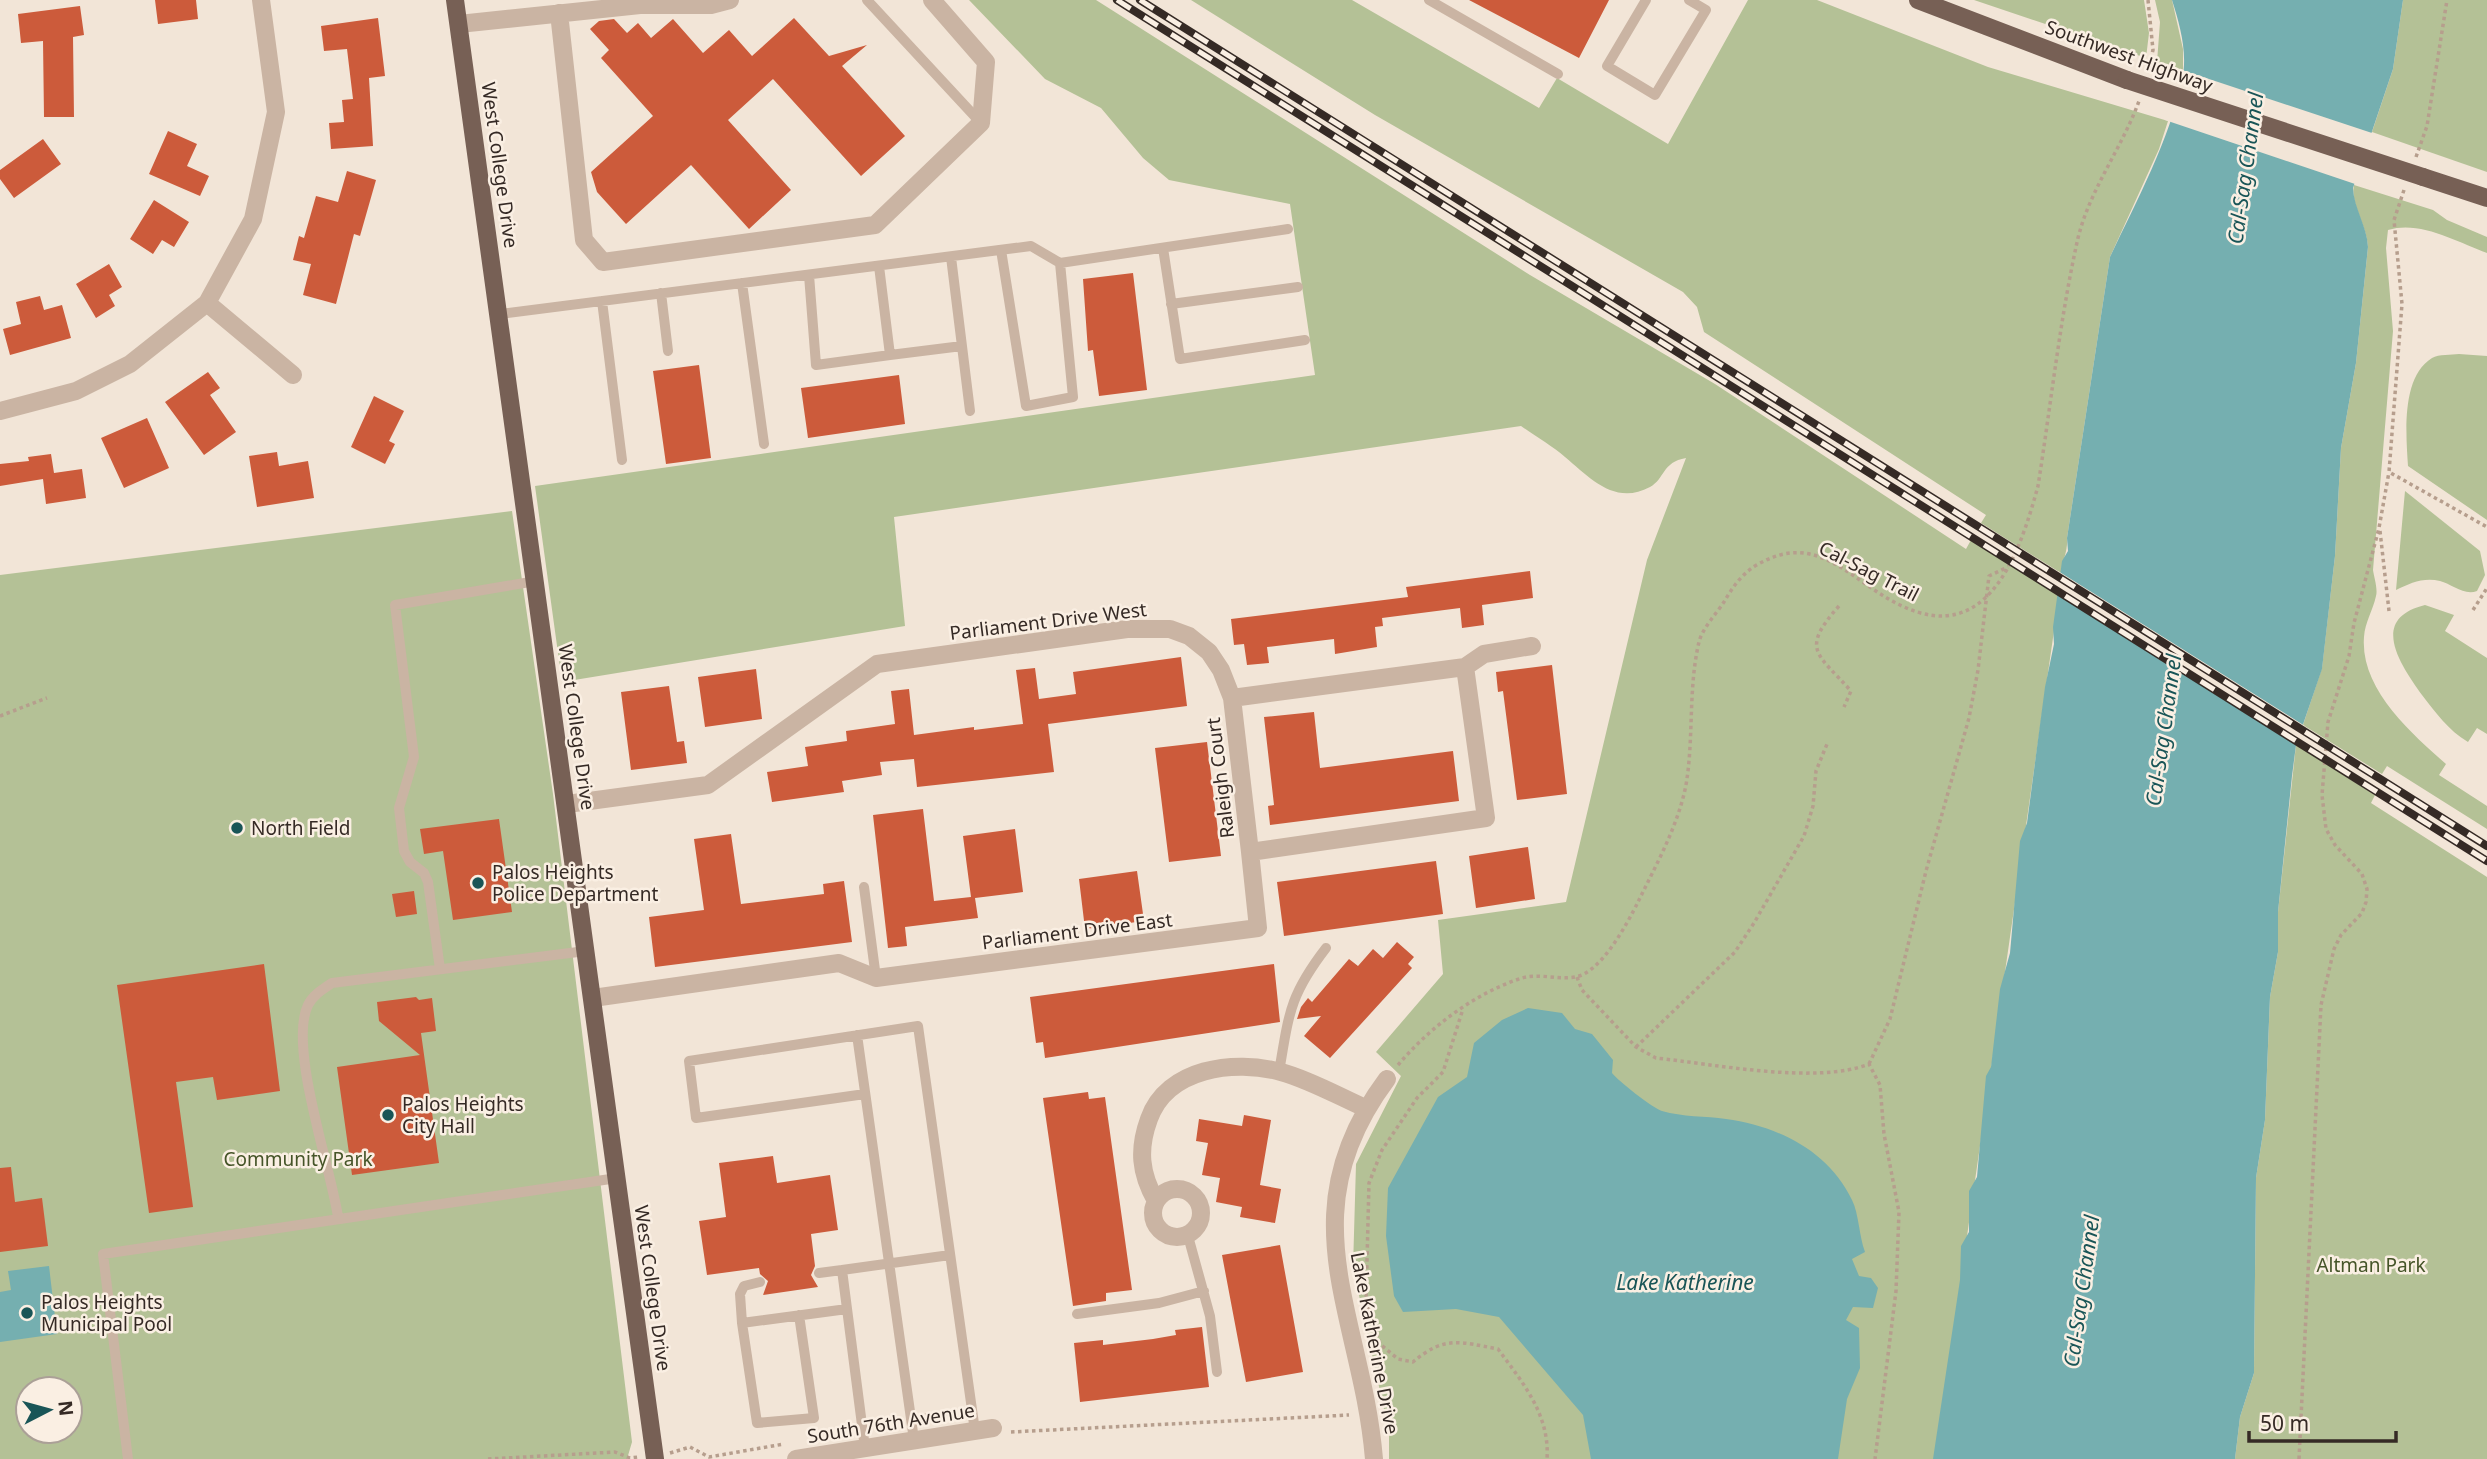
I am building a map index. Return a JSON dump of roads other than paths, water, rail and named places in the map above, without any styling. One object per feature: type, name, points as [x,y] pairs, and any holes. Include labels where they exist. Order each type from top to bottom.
[{"type":"main road","name":"West College Drive","points":[[455,0],[655,1459]]},
{"type":"main road","name":"Southwest Highway","points":[[1919,0],[2127,80],[2487,198]]},
{"type":"street","points":[[0,411],[76,391],[130,364],[207,303],[253,219],[276,112],[261,0]]},
{"type":"street","points":[[459,24],[559,6],[640,3],[711,5],[730,0]]},
{"type":"street","points":[[559,6],[584,240],[603,262],[875,225],[981,122],[986,62],[932,0]]},
{"type":"street","points":[[207,303],[293,375]]},
{"type":"street","name":"Parliament Drive West","points":[[567,804],[708,785],[877,664],[1127,629],[1170,629],[1189,636],[1209,652],[1222,670],[1232,698]]},
{"type":"street","points":[[1232,698],[1465,667],[1484,653],[1532,646]]},
{"type":"street","points":[[1251,852],[1486,818],[1465,667]]},
{"type":"street","name":"Raleigh Court","points":[[1232,698],[1251,852]]},
{"type":"street","name":"Parliament Drive East","points":[[593,998],[839,963],[876,978],[1258,928],[1251,852]]},
{"type":"street","points":[[1156,1200],[1144,1177],[1140,1154],[1151,1112],[1164,1092],[1177,1081],[1216,1070],[1279,1072],[1365,1108]]},
{"type":"street","name":"Lake Katherine Drive","points":[[1374,1459],[1369,1412],[1343,1308],[1334,1222],[1346,1150],[1365,1108],[1387,1079]]},
{"type":"street","points":[[1177,1188],[1185,1190],[1198,1200],[1201,1208],[1200,1224],[1188,1236],[1173,1237],[1159,1230],[1153,1216],[1156,1200],[1161,1194],[1177,1188]]},
{"type":"street","name":"South 76th Avenue","points":[[796,1450],[865,1448],[990,1429]]},
{"type":"lane","points":[[867,0],[981,122]]},
{"type":"lane","points":[[1429,0],[1558,74]]},
{"type":"lane","points":[[1646,0],[1607,66],[1656,95],[1706,10],[1689,0]]},
{"type":"lane","points":[[500,314],[1031,246],[1060,263],[1288,229]]},
{"type":"lane","points":[[1163,248],[1180,359],[1304,340]]},
{"type":"lane","points":[[1001,250],[1026,406],[1073,397],[1060,263]]},
{"type":"lane","points":[[951,257],[970,411]]},
{"type":"lane","points":[[878,266],[890,355]]},
{"type":"lane","points":[[808,275],[816,365],[962,346]]},
{"type":"lane","points":[[742,283],[764,444]]},
{"type":"lane","points":[[1171,304],[1298,287]]},
{"type":"lane","points":[[661,293],[668,351]]},
{"type":"lane","points":[[601,301],[622,460]]},
{"type":"lane","points":[[440,969],[428,882],[424,873],[410,862],[404,851],[399,808],[414,757],[395,605],[536,581]]},
{"type":"lane","points":[[864,887],[876,978]]},
{"type":"lane","points":[[1279,1072],[1287,1017],[1302,979],[1326,948]]},
{"type":"lane","points":[[338,1217],[330,1170],[314,1115],[302,1038],[309,1003],[332,983],[586,951]]},
{"type":"lane","points":[[865,1094],[696,1118],[689,1061],[918,1026],[972,1412],[990,1429]]},
{"type":"lane","points":[[857,1035],[914,1440]]},
{"type":"lane","points":[[128,1459],[103,1254],[338,1217],[617,1178]]},
{"type":"lane","points":[[1188,1236],[1204,1291],[1217,1372]]},
{"type":"lane","points":[[819,1273],[950,1255]]},
{"type":"lane","points":[[842,1270],[865,1448]]},
{"type":"lane","points":[[760,1282],[744,1286],[740,1293],[757,1423],[814,1418],[799,1315]]},
{"type":"lane","points":[[1077,1314],[1159,1303],[1204,1291]]},
{"type":"lane","points":[[742,1323],[847,1309]]},
{"type":"water","name":"Cal-Sag Channel","points":[[2172,0],[2403,0],[2393,69],[2353,188],[2368,247],[2356,363],[2341,448],[2335,556],[2322,669],[2296,745],[2278,912],[2278,952],[2270,997],[2265,1120],[2256,1178],[2254,1373],[2240,1417],[2235,1459],[1933,1459],[1960,1280],[1961,1246],[1969,1232],[1969,1191],[1977,1177],[1986,1076],[1991,1067],[2000,989],[2010,953],[2020,841],[2027,823],[2045,687],[2054,644],[2053,627],[2062,561],[2068,551],[2067,538],[2110,257],[2161,147],[2177,102],[2184,70],[2182,40]]},
{"type":"water","name":"Lake Katherine","points":[[1528,1008],[1562,1013],[1575,1029],[1592,1034],[1613,1060],[1612,1073],[1658,1109],[1745,1122],[1782,1135],[1815,1154],[1842,1182],[1858,1218],[1865,1252],[1852,1259],[1859,1276],[1871,1278],[1878,1288],[1873,1308],[1853,1307],[1846,1320],[1859,1328],[1860,1368],[1847,1399],[1838,1459],[1591,1459],[1583,1415],[1499,1317],[1456,1309],[1403,1312],[1394,1296],[1386,1236],[1388,1188],[1438,1097],[1467,1077],[1474,1043],[1502,1020]]},
{"type":"water","name":"Palos Heights Municipal Pool","points":[[49,1266],[57,1334],[0,1342],[0,1292],[11,1290],[8,1271]]},
{"type":"railway","points":[[1117,0],[2487,861]]},
{"type":"railway","points":[[1140,0],[2487,846]]},
{"type":"place","name":"North Field","points":[[237,828]]},
{"type":"place","name":"Palos Heights Police Department","points":[[478,883]]},
{"type":"place","name":"Palos Heights City Hall","points":[[388,1115]]},
{"type":"place","name":"Palos Heights Municipal Pool","points":[[27,1313]]},
{"type":"park label","name":"Community Park","points":[[298,1159]]},
{"type":"park label","name":"Altman Park","points":[[2371,1265]]}]
